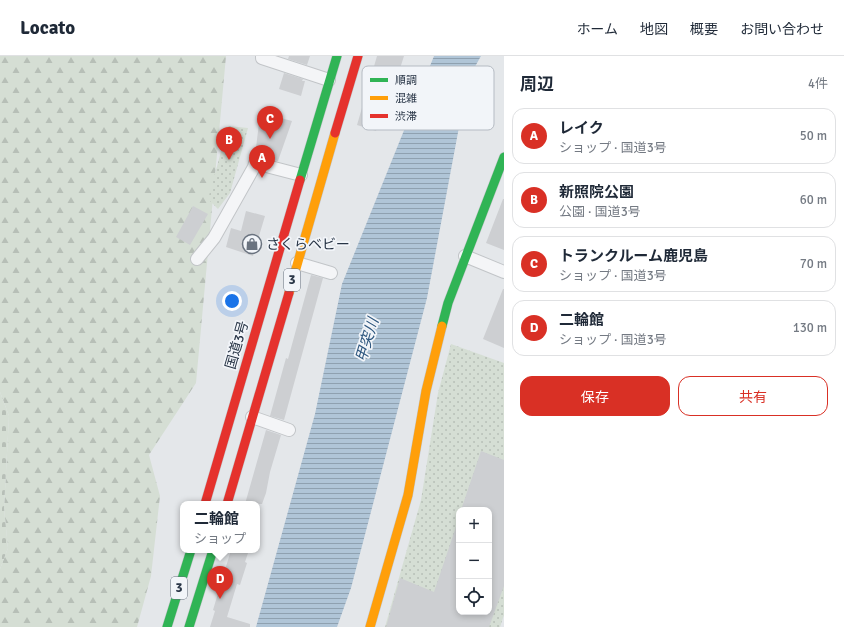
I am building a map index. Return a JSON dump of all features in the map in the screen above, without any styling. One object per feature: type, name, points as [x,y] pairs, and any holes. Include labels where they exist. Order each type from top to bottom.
[{"type":"main road","name":"国道3号","points":[[206,501],[337,56]]},
{"type":"main road","name":"3","points":[[227,501],[358,56]]},
{"type":"main road","points":[[370,627],[408,495],[426,391],[448,303],[504,157]]},
{"type":"main road","name":"3","points":[[167,627],[190,553]]},
{"type":"main road","name":"3","points":[[189,627],[212,553]]},
{"type":"street","points":[[262,56],[262,58],[330,80]]},
{"type":"street","points":[[197,259],[214,238],[255,163],[302,175]]},
{"type":"street","points":[[465,256],[504,272]]},
{"type":"street","points":[[297,263],[331,273]]},
{"type":"street","points":[[252,417],[290,430]]},
{"type":"green space","points":[[0,56],[226,56],[196,383],[149,455],[160,496],[151,576],[137,627],[0,627],[0,569],[8,548],[4,508],[9,416],[0,392]]},
{"type":"green space","points":[[228,126],[248,128],[230,193],[218,209],[208,199]]},
{"type":"green space","points":[[451,344],[504,363],[504,615],[500,627],[385,627],[421,500],[438,393]]},
{"type":"green space","points":[[0,392],[9,416],[4,508],[8,548],[0,569]]},
{"type":"water","points":[[434,56],[481,56],[475,66],[430,66]]},
{"type":"water","name":"甲突川","points":[[404,130],[458,130],[427,298],[351,588],[337,627],[256,627],[315,414],[342,284]]},
{"type":"building","points":[[289,56],[310,56],[307,65],[288,59]]},
{"type":"building","points":[[377,56],[404,56],[401,66],[374,66]]},
{"type":"building","points":[[284,73],[305,81],[301,96],[279,89]]},
{"type":"building","points":[[362,108],[362,127],[357,125]]},
{"type":"building","points":[[262,113],[292,121],[278,161],[255,156],[259,123]]},
{"type":"building","points":[[504,199],[504,250],[486,243]]},
{"type":"building","points":[[193,206],[208,214],[190,245],[176,237]]},
{"type":"building","points":[[246,211],[265,216],[253,256],[226,247],[231,228],[241,231]]},
{"type":"building","points":[[311,275],[323,278],[284,420],[270,416],[286,358],[288,359]]},
{"type":"building","points":[[504,289],[504,348],[483,339]]},
{"type":"building","points":[[266,430],[281,435],[262,504],[260,504],[260,501],[246,501]]},
{"type":"building","points":[[481,451],[504,460],[504,586],[489,627],[386,627],[400,578],[434,592],[456,527],[456,615],[492,615],[492,507],[462,507]]},
{"type":"building","points":[[230,553],[248,553],[245,562],[247,563],[240,585],[237,584],[227,617],[250,624],[250,627],[210,627],[215,611],[213,610]]},
{"type":"traffic: fast","points":[[300,180],[337,56]]},
{"type":"traffic: fast","points":[[442,326],[448,303],[504,157]]},
{"type":"traffic: fast","points":[[167,627],[190,553]]},
{"type":"traffic: fast","points":[[189,627],[212,553]]},
{"type":"traffic: slow","points":[[289,293],[335,133]]},
{"type":"traffic: slow","points":[[370,627],[408,495],[426,391],[442,326]]},
{"type":"traffic: jam","points":[[335,133],[358,56]]},
{"type":"traffic: jam","points":[[206,501],[300,180]]},
{"type":"traffic: jam","points":[[228,501],[289,293]]},
{"type":"place","name":"トランクルーム鹿児島","points":[[270,139]]},
{"type":"place","name":"新照院公園","points":[[229,160]]},
{"type":"place","name":"レイク","points":[[262,178]]},
{"type":"place","name":"さくらベビー","points":[[252,244]]},
{"type":"place","name":"二輪館","points":[[220,599]]}]
